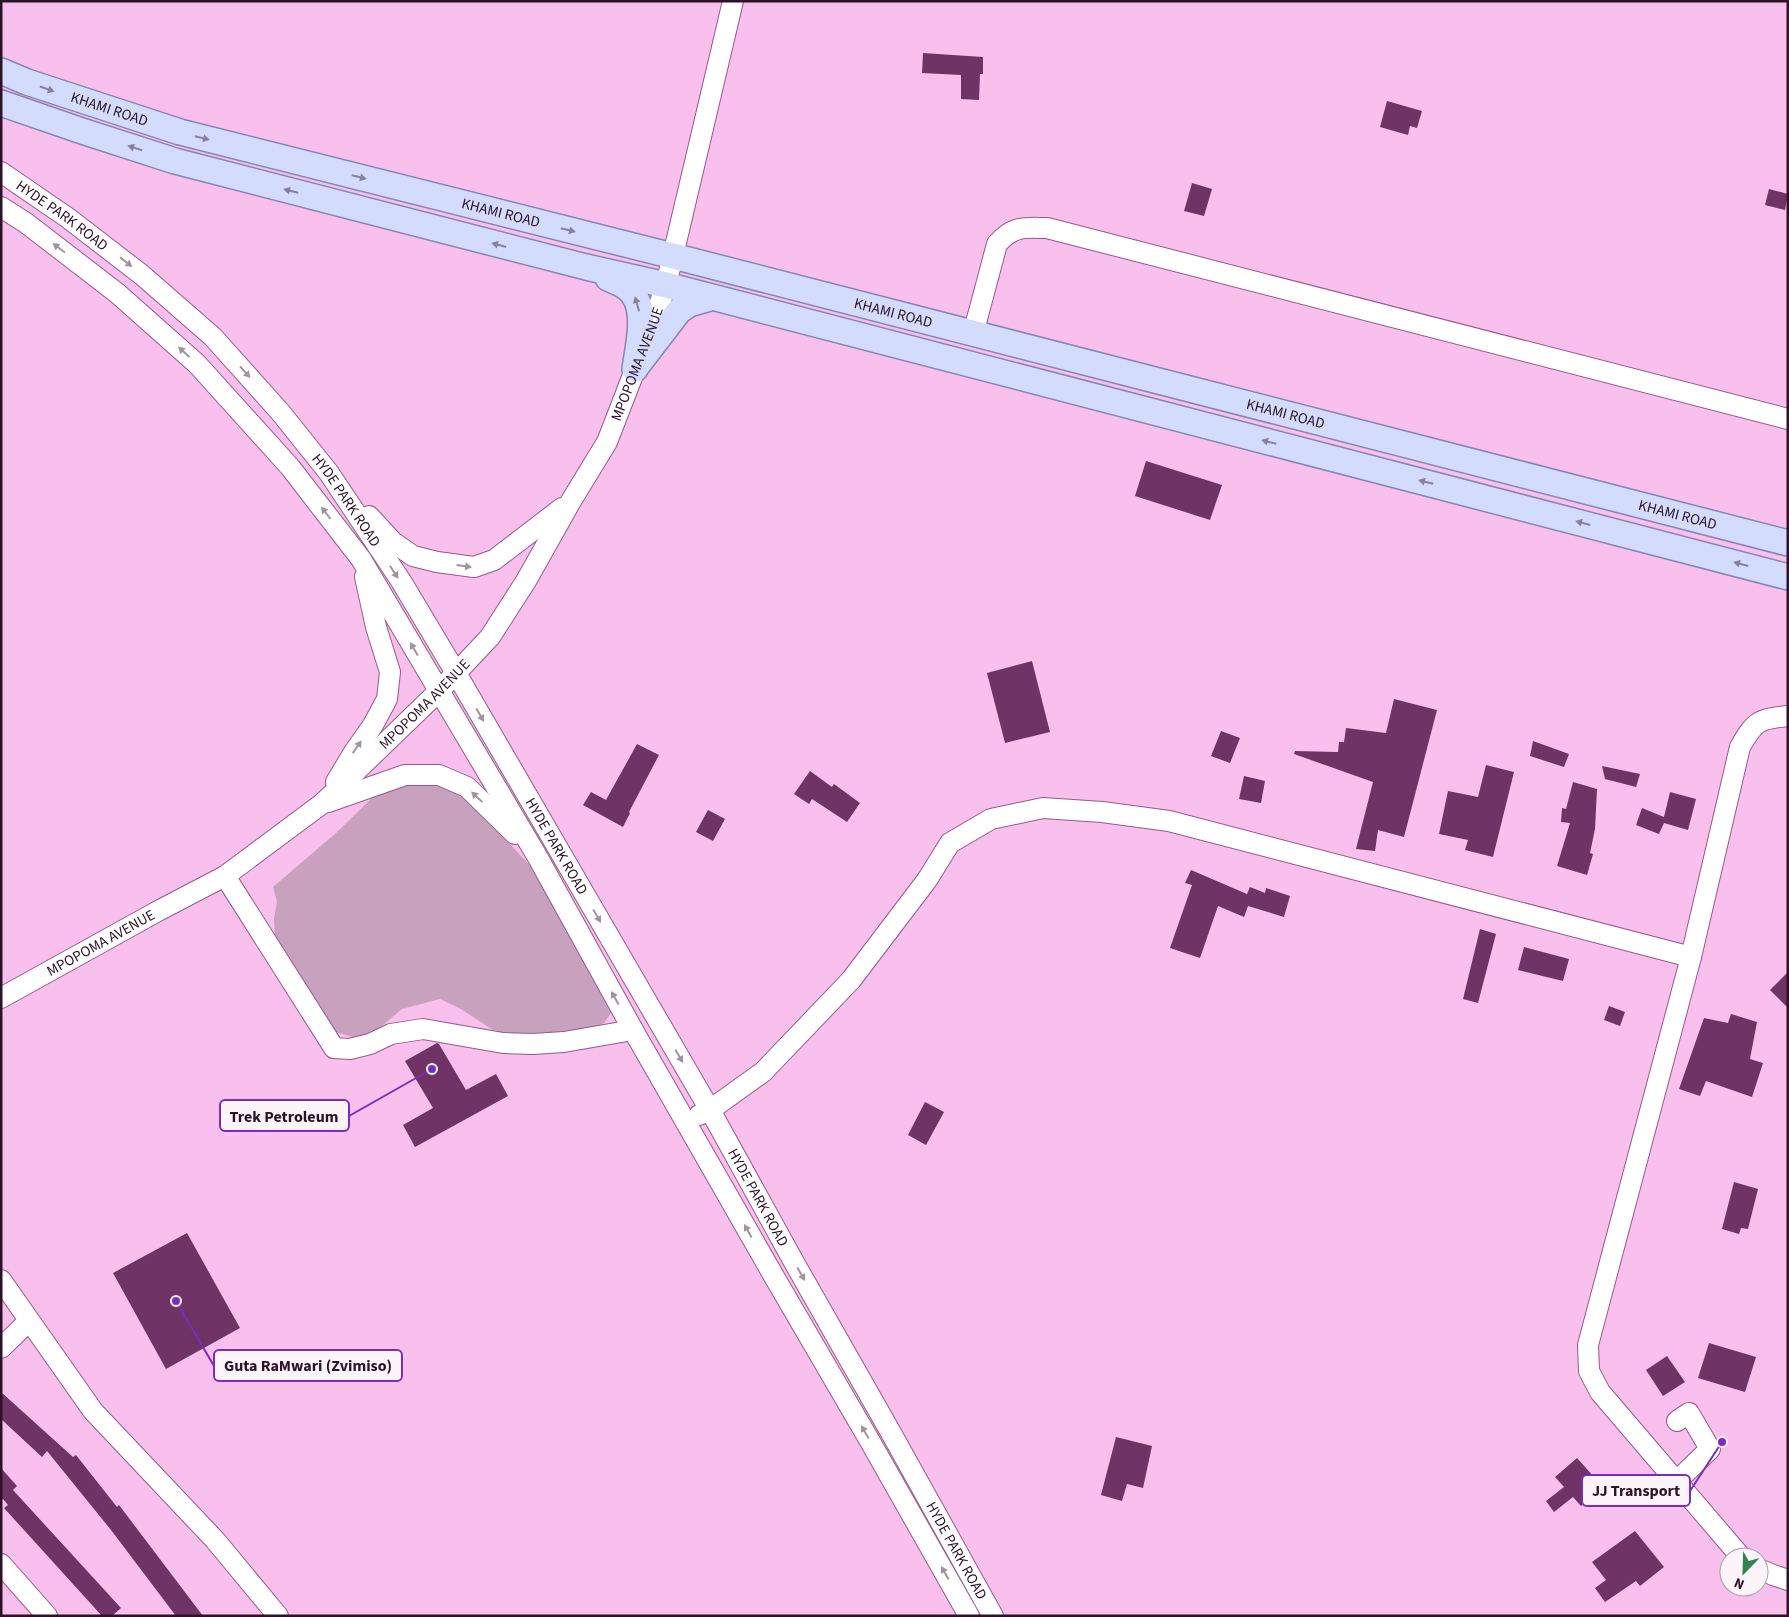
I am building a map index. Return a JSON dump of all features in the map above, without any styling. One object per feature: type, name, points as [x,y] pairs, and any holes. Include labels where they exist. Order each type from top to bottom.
[{"type":"main road","name":"KHAMI ROAD","points":[[1,71],[27,82],[180,132],[673,256],[1788,543]]},
{"type":"main road","points":[[1,103],[175,161],[586,267],[627,287],[635,296],[641,327],[635,369]]},
{"type":"main road","name":"KHAMI ROAD","points":[[586,267],[666,285],[1788,577]]},
{"type":"main road","points":[[635,369],[679,311],[689,304],[710,298]]},
{"type":"street","name":"MPOPOMA AVENUE","points":[[1,998],[225,876],[324,804],[439,691],[490,636],[526,581],[607,442],[635,369],[666,285],[733,1]]},
{"type":"street","name":"HYDE PARK ROAD","points":[[1,172],[68,218],[142,275],[213,337],[281,412],[329,473],[401,582],[456,673],[710,1110],[993,1616]]},
{"type":"street","name":"HYDE PARK ROAD","points":[[1,207],[26,223],[117,292],[197,364],[290,466],[361,559],[537,856],[633,1030],[969,1616]]},
{"type":"street","points":[[973,334],[998,244],[1006,234],[1021,228],[1047,228],[1788,419]]},
{"type":"street","points":[[329,473],[393,542],[413,556],[437,562],[474,567],[494,560],[571,501]]},
{"type":"street","points":[[324,804],[387,699],[390,672],[376,627],[361,559]]},
{"type":"street","points":[[1732,1547],[1600,1392],[1589,1371],[1588,1345],[1691,957],[1740,747],[1752,727],[1768,718],[1788,716]]},
{"type":"street","points":[[324,804],[405,775],[439,775],[467,787],[537,856]]},
{"type":"street","points":[[686,1121],[710,1110],[763,1072],[851,980],[927,880],[950,843],[991,819],[1043,808],[1102,812],[1169,821],[1691,957]]},
{"type":"street","points":[[225,876],[334,1048],[350,1049],[370,1044],[391,1034],[423,1029],[503,1042],[534,1044],[564,1042],[633,1030]]},
{"type":"street","points":[[1,1280],[93,1411],[215,1540],[278,1616]]},
{"type":"street","points":[[1,1348],[29,1321]]},
{"type":"street","points":[[1676,1482],[1710,1449],[1689,1413],[1677,1421]]},
{"type":"street","points":[[1,1564],[47,1616]]},
{"type":"street","points":[[1769,1573],[1788,1580]]},
{"type":"shaded area","points":[[403,782],[433,782],[462,793],[536,872],[611,1013],[604,1023],[591,1029],[555,1036],[521,1036],[493,1030],[461,1009],[440,999],[402,1009],[376,1031],[358,1039],[333,1031],[275,938],[274,919],[277,902],[273,887],[336,833],[373,797]]},
{"type":"building","points":[[923,53],[983,57],[983,74],[980,74],[979,100],[961,99],[961,75],[922,73]]},
{"type":"building","points":[[1387,101],[1422,111],[1417,128],[1410,126],[1408,135],[1380,127]]},
{"type":"building","points":[[1192,183],[1212,189],[1204,216],[1184,211]]},
{"type":"building","points":[[1769,189],[1788,194],[1785,210],[1765,205]]},
{"type":"building","points":[[1146,461],[1222,485],[1210,520],[1135,496]]},
{"type":"building","points":[[1032,661],[1050,732],[1005,743],[987,673]]},
{"type":"building","points":[[1394,699],[1437,710],[1404,837],[1378,830],[1375,851],[1356,849],[1373,782],[1294,754],[1295,751],[1338,752],[1339,742],[1344,742],[1346,728],[1386,733]]},
{"type":"building","points":[[1221,731],[1240,738],[1230,763],[1211,756]]},
{"type":"building","points":[[1533,741],[1569,754],[1564,767],[1530,756]]},
{"type":"building","points":[[637,744],[659,755],[623,827],[583,805],[591,792],[606,800]]},
{"type":"building","points":[[1486,765],[1514,772],[1493,857],[1465,850],[1468,840],[1439,834],[1448,791],[1478,797]]},
{"type":"building","points":[[1602,766],[1640,774],[1636,787],[1605,779]]},
{"type":"building","points":[[810,771],[832,787],[834,784],[860,803],[847,822],[812,799],[809,804],[794,794]]},
{"type":"building","points":[[1244,776],[1265,781],[1261,803],[1239,799]]},
{"type":"building","points":[[1573,782],[1597,789],[1595,829],[1590,853],[1593,854],[1587,875],[1557,866],[1570,823],[1561,822],[1562,808],[1566,809]]},
{"type":"building","points":[[1670,792],[1696,799],[1688,830],[1664,823],[1659,834],[1636,825],[1642,808],[1664,817]]},
{"type":"building","points":[[708,810],[725,819],[713,841],[696,832]]},
{"type":"building","points":[[1191,870],[1247,894],[1250,887],[1265,893],[1266,888],[1290,896],[1284,917],[1248,906],[1244,917],[1218,906],[1200,958],[1170,948],[1192,885],[1185,883]]},
{"type":"building","points":[[1480,929],[1496,934],[1478,1003],[1463,999]]},
{"type":"building","points":[[1524,947],[1569,959],[1563,981],[1518,970]]},
{"type":"building","points":[[1788,972],[1788,1008],[1770,990]]},
{"type":"building","points":[[1609,1006],[1625,1012],[1620,1026],[1604,1020]]},
{"type":"building","points":[[1731,1014],[1757,1022],[1750,1059],[1763,1063],[1752,1097],[1706,1081],[1700,1096],[1679,1089],[1704,1018],[1728,1023]]},
{"type":"building","points":[[437,1043],[466,1090],[496,1074],[508,1096],[415,1147],[403,1125],[433,1108],[405,1061]]},
{"type":"building","points":[[925,1102],[944,1112],[926,1145],[908,1135]]},
{"type":"building","points":[[1734,1182],[1758,1189],[1748,1229],[1741,1228],[1739,1234],[1722,1229]]},
{"type":"building","points":[[187,1233],[240,1328],[166,1369],[113,1273]]},
{"type":"building","points":[[1709,1343],[1756,1357],[1745,1392],[1698,1378]]},
{"type":"building","points":[[1667,1356],[1685,1382],[1663,1396],[1646,1370]]},
{"type":"building","points":[[1,1392],[73,1457],[76,1455],[117,1507],[119,1505],[203,1616],[176,1616],[111,1530],[47,1451],[42,1457],[1,1419]]},
{"type":"building","points":[[1116,1437],[1152,1446],[1143,1488],[1127,1484],[1122,1501],[1101,1495]]},
{"type":"building","points":[[1577,1458],[1603,1487],[1581,1506],[1573,1497],[1554,1512],[1546,1501],[1564,1487],[1555,1477]]},
{"type":"building","points":[[1,1468],[17,1486],[13,1490],[121,1608],[112,1616],[102,1616],[4,1508],[8,1505],[3,1499],[1,1500]]},
{"type":"building","points":[[1635,1531],[1664,1567],[1640,1586],[1636,1581],[1605,1602],[1595,1588],[1606,1580],[1592,1562]]},
{"type":"place","name":"Trek Petroleum","points":[[432,1069]]},
{"type":"place","name":"Guta RaMwari (Zvimiso)","points":[[176,1301]]},
{"type":"place","name":"JJ Transport","points":[[1722,1442]]}]
